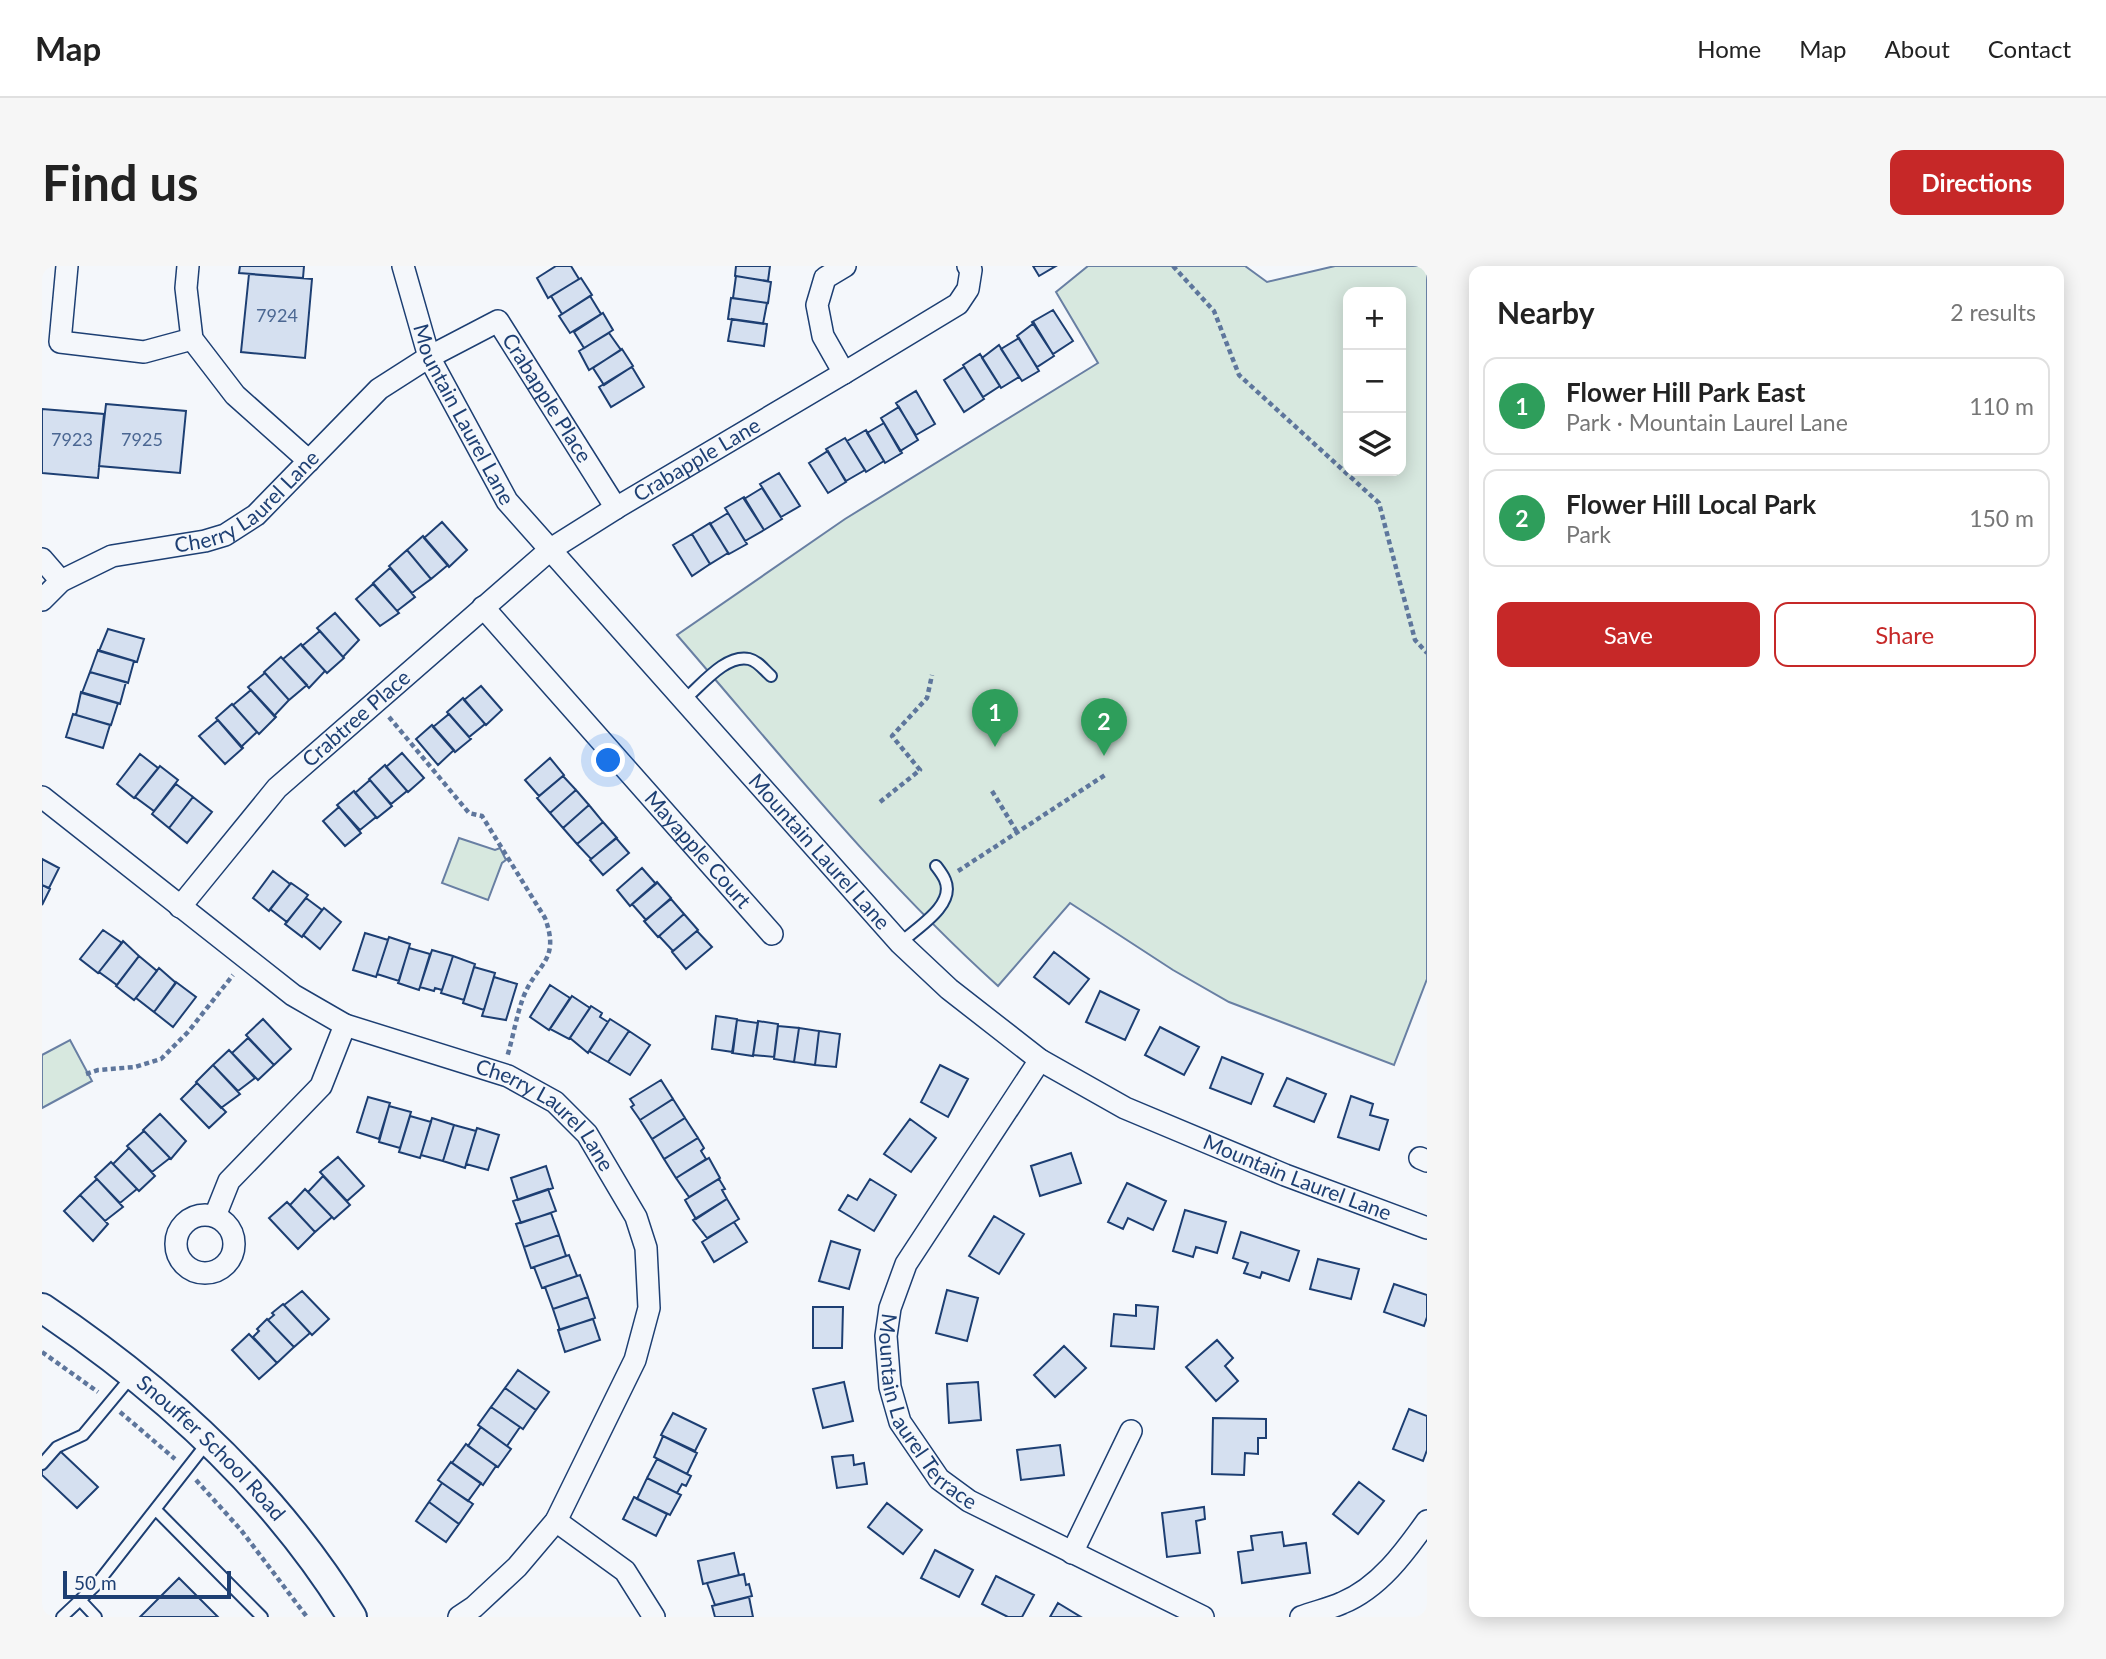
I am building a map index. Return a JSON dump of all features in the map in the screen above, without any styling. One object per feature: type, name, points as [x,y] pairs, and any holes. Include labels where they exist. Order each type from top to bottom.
[{"type":"main road","name":"Snouffer School Road","points":[[42,1308],[134,1374],[209,1441],[287,1527],[352,1617]]},
{"type":"street","points":[[67,266],[60,341],[145,352],[192,339]]},
{"type":"street","points":[[188,266],[186,288],[192,339],[235,395],[309,461]]},
{"type":"street","name":"Mountain Laurel Lane","points":[[403,266],[429,357],[507,501],[900,943],[949,989],[1040,1060],[1125,1108],[1285,1175],[1427,1228]]},
{"type":"street","points":[[844,373],[823,336],[817,305],[825,278],[845,266]]},
{"type":"street","name":"Crabapple Lane","points":[[551,549],[615,508],[958,304],[968,289],[971,270],[968,266]]},
{"type":"street","name":"Crabapple Place","points":[[429,357],[498,321],[615,508]]},
{"type":"street","name":"Cherry Laurel Lane","points":[[42,600],[61,581],[112,556],[205,541],[225,535],[256,515],[379,389],[429,357]]},
{"type":"street","name":"Crabtree Place","points":[[180,907],[277,788],[551,549]]},
{"type":"street","points":[[42,559],[61,581]]},
{"type":"street","name":"Mayapple Court","points":[[483,607],[772,934]]},
{"type":"street","name":"Cherry Laurel Lane","points":[[42,797],[293,995],[345,1024],[501,1074],[555,1102],[587,1134],[636,1217],[646,1248],[649,1308],[635,1360],[556,1521],[517,1567],[474,1607],[459,1617]]},
{"type":"street","points":[[215,1216],[229,1181],[321,1086],[345,1024]]},
{"type":"street","name":"Mountain Laurel Terrace","points":[[1040,1060],[906,1264],[890,1308],[886,1336],[890,1387],[900,1422],[939,1479],[968,1501],[1203,1617]]},
{"type":"street","points":[[1072,1553],[1131,1431]]},
{"type":"street","points":[[556,1521],[625,1571],[654,1617]]},
{"type":"street","points":[[1301,1617],[1345,1602],[1378,1580],[1405,1553],[1427,1521]]},
{"type":"lane","points":[[684,700],[729,662],[747,659],[758,663],[771,676]]},
{"type":"lane","points":[[900,943],[945,903],[948,892],[945,880],[936,866]]},
{"type":"lane","points":[[42,1464],[57,1447],[83,1436],[134,1374]]},
{"type":"lane","points":[[62,1617],[96,1585],[209,1441]]},
{"type":"lane","points":[[156,1510],[262,1617]]},
{"type":"lane","points":[[80,1600],[96,1617]]},
{"type":"path","points":[[1173,266],[1214,311],[1239,374],[1379,503],[1415,640],[1427,653]]},
{"type":"path","points":[[880,802],[920,770],[892,736],[927,698],[932,675]]},
{"type":"path","points":[[375,702],[469,813],[482,816],[545,918],[549,930],[549,956],[524,995],[501,1074]]},
{"type":"path","points":[[945,880],[1105,775]]},
{"type":"path","points":[[992,791],[1017,832]]},
{"type":"path","points":[[86,1074],[98,1070],[135,1067],[161,1059],[188,1032],[246,958]]},
{"type":"shaded area","points":[[1088,266],[1245,266],[1267,282],[1335,266],[1427,266],[1427,979],[1394,1065],[1229,1002],[1173,970],[1070,903],[998,986],[872,860],[677,635],[845,519],[1098,363],[1056,292]]},
{"type":"shaded area","points":[[459,838],[495,850],[500,848],[506,860],[502,863],[488,900],[442,883]]},
{"type":"shaded area","points":[[70,1040],[92,1081],[42,1108],[42,1055]]},
{"type":"building","points":[[240,266],[304,266],[303,278],[239,273]]},
{"type":"building","points":[[556,266],[571,266],[579,279],[548,298],[537,278]]},
{"type":"building","points":[[736,266],[770,266],[768,281],[735,276]]},
{"type":"building","points":[[1033,266],[1056,266],[1039,276]]},
{"type":"building","points":[[249,274],[312,279],[305,358],[241,352]]},
{"type":"building","points":[[736,276],[771,282],[768,303],[733,298]]},
{"type":"building","points":[[581,278],[592,295],[562,314],[551,296]]},
{"type":"building","points":[[590,296],[601,314],[570,333],[559,316]]},
{"type":"building","points":[[731,298],[767,303],[763,324],[728,319]]},
{"type":"building","points":[[1053,310],[1073,341],[1053,354],[1032,322]]},
{"type":"building","points":[[603,313],[613,330],[584,348],[574,332]]},
{"type":"building","points":[[732,319],[767,324],[764,346],[728,341]]},
{"type":"building","points":[[1034,323],[1054,356],[1037,367],[1017,336]]},
{"type":"building","points":[[609,333],[621,350],[589,370],[579,351]]},
{"type":"building","points":[[1019,338],[1039,371],[1022,381],[1001,349]]},
{"type":"building","points":[[999,345],[1019,377],[1001,388],[982,358]]},
{"type":"building","points":[[622,349],[633,366],[604,385],[593,368]]},
{"type":"building","points":[[980,354],[1000,386],[983,397],[963,365]]},
{"type":"building","points":[[632,367],[644,387],[611,407],[599,387]]},
{"type":"building","points":[[964,367],[984,399],[964,412],[944,380]]},
{"type":"building","points":[[916,391],[935,424],[916,435],[896,403]]},
{"type":"building","points":[[106,404],[186,411],[180,473],[99,466]]},
{"type":"building","points":[[899,407],[918,440],[900,451],[881,418]]},
{"type":"building","points":[[42,409],[104,414],[98,478],[42,473]]},
{"type":"building","points":[[884,423],[902,453],[885,463],[867,433]]},
{"type":"building","points":[[866,430],[884,461],[866,472],[847,441]]},
{"type":"building","points":[[845,438],[865,470],[846,481],[826,449]]},
{"type":"building","points":[[828,451],[846,482],[828,493],[809,463]]},
{"type":"building","points":[[779,473],[800,506],[781,517],[760,484]]},
{"type":"building","points":[[762,488],[782,519],[764,530],[744,499]]},
{"type":"building","points":[[744,497],[764,530],[745,541],[725,508]]},
{"type":"building","points":[[728,513],[747,544],[729,554],[710,524]]},
{"type":"building","points":[[442,522],[467,550],[449,567],[424,538]]},
{"type":"building","points":[[710,523],[728,553],[710,564],[692,534]]},
{"type":"building","points":[[692,534],[710,564],[692,576],[673,545]]},
{"type":"building","points":[[423,536],[448,565],[431,579],[407,550]]},
{"type":"building","points":[[407,550],[431,579],[412,593],[389,566]]},
{"type":"building","points":[[390,568],[415,597],[397,611],[373,583]]},
{"type":"building","points":[[373,584],[399,613],[380,626],[356,599]]},
{"type":"building","points":[[335,613],[359,640],[343,657],[317,628]]},
{"type":"building","points":[[108,629],[144,639],[137,662],[99,651]]},
{"type":"building","points":[[320,631],[344,658],[327,673],[302,646]]},
{"type":"building","points":[[301,644],[325,671],[309,688],[283,659]]},
{"type":"building","points":[[98,650],[134,661],[128,683],[90,672]]},
{"type":"building","points":[[281,657],[307,685],[289,700],[264,672]]},
{"type":"building","points":[[90,672],[126,682],[120,704],[82,693]]},
{"type":"building","points":[[265,673],[289,700],[274,716],[248,687]]},
{"type":"building","points":[[481,686],[502,710],[486,725],[464,700]]},
{"type":"building","points":[[251,690],[276,717],[259,734],[233,705]]},
{"type":"building","points":[[81,692],[118,703],[111,725],[76,715]]},
{"type":"building","points":[[463,698],[485,724],[469,737],[447,712]]},
{"type":"building","points":[[232,704],[257,732],[241,747],[216,718]]},
{"type":"building","points":[[73,714],[110,725],[103,748],[66,737]]},
{"type":"building","points":[[449,714],[471,739],[455,752],[433,727]]},
{"type":"building","points":[[218,720],[243,748],[225,764],[199,736]]},
{"type":"building","points":[[432,725],[454,750],[438,765],[416,739]]},
{"type":"building","points":[[402,753],[424,778],[408,792],[386,767]]},
{"type":"building","points":[[140,754],[158,768],[134,798],[117,784]]},
{"type":"building","points":[[550,758],[564,775],[539,796],[525,780]]},
{"type":"building","points":[[385,765],[407,791],[391,804],[369,779]]},
{"type":"building","points":[[160,766],[178,780],[154,811],[135,797]]},
{"type":"building","points":[[563,776],[576,790],[550,813],[537,798]]},
{"type":"building","points":[[370,780],[392,806],[377,818],[355,793]]},
{"type":"building","points":[[176,784],[193,797],[169,828],[152,814]]},
{"type":"building","points":[[576,790],[589,805],[563,828],[550,813]]},
{"type":"building","points":[[354,791],[376,817],[360,830],[337,805]]},
{"type":"building","points":[[193,797],[212,812],[187,843],[169,828]]},
{"type":"building","points":[[589,805],[603,822],[577,844],[563,828]]},
{"type":"building","points":[[339,807],[361,833],[345,846],[323,821]]},
{"type":"building","points":[[603,822],[617,838],[591,859],[577,844]]},
{"type":"building","points":[[616,838],[629,853],[603,875],[590,860]]},
{"type":"building","points":[[42,859],[59,868],[49,888],[42,885]]},
{"type":"building","points":[[642,868],[656,884],[630,906],[617,890]]},
{"type":"building","points":[[273,871],[290,884],[269,911],[253,898]]},
{"type":"building","points":[[657,882],[671,898],[646,920],[632,904]]},
{"type":"building","points":[[291,883],[308,895],[287,922],[270,909]]},
{"type":"building","points":[[42,885],[50,889],[42,905]]},
{"type":"building","points":[[306,898],[322,910],[302,937],[285,924]]},
{"type":"building","points":[[671,899],[684,914],[658,937],[644,921]]},
{"type":"building","points":[[324,908],[341,922],[320,949],[303,935]]},
{"type":"building","points":[[684,914],[698,930],[673,951],[659,936]]},
{"type":"building","points":[[103,930],[122,943],[98,973],[80,959]]},
{"type":"building","points":[[697,931],[712,947],[686,969],[672,952]]},
{"type":"building","points":[[365,933],[388,940],[376,977],[353,970]]},
{"type":"building","points":[[389,937],[410,944],[399,981],[377,974]]},
{"type":"building","points":[[123,941],[139,956],[117,985],[99,972]]},
{"type":"building","points":[[409,948],[430,954],[419,990],[398,983]]},
{"type":"building","points":[[432,950],[453,956],[442,990],[420,987]]},
{"type":"building","points":[[1054,952],[1089,979],[1069,1004],[1034,977]]},
{"type":"building","points":[[139,956],[157,971],[134,1000],[116,986]]},
{"type":"building","points":[[453,956],[475,964],[464,1000],[441,993]]},
{"type":"building","points":[[474,967],[495,973],[484,1010],[463,1003]]},
{"type":"building","points":[[159,968],[176,983],[154,1012],[136,998]]},
{"type":"building","points":[[494,977],[517,984],[506,1020],[482,1016]]},
{"type":"building","points":[[176,982],[196,997],[173,1027],[154,1012]]},
{"type":"building","points":[[550,985],[570,998],[549,1030],[530,1017]]},
{"type":"building","points":[[1100,991],[1139,1010],[1125,1040],[1086,1022]]},
{"type":"building","points":[[572,996],[590,1008],[569,1039],[550,1029]]},
{"type":"building","points":[[591,1006],[602,1013],[600,1017],[608,1022],[588,1053],[570,1038]]},
{"type":"building","points":[[716,1016],[737,1019],[733,1052],[712,1049]]},
{"type":"building","points":[[263,1019],[291,1049],[274,1065],[246,1035]]},
{"type":"building","points":[[610,1019],[629,1031],[608,1062],[589,1051]]},
{"type":"building","points":[[737,1020],[758,1023],[753,1056],[732,1053]]},
{"type":"building","points":[[758,1021],[778,1024],[774,1057],[753,1055]]},
{"type":"building","points":[[778,1026],[799,1028],[794,1062],[774,1059]]},
{"type":"building","points":[[1160,1027],[1199,1047],[1184,1075],[1145,1055]]},
{"type":"building","points":[[799,1028],[819,1031],[815,1065],[794,1062]]},
{"type":"building","points":[[629,1031],[650,1045],[630,1075],[608,1062]]},
{"type":"building","points":[[819,1031],[840,1034],[836,1067],[815,1065]]},
{"type":"building","points":[[248,1038],[274,1065],[258,1080],[232,1053]]},
{"type":"building","points":[[229,1050],[255,1078],[238,1091],[213,1065]]},
{"type":"building","points":[[1222,1057],[1263,1074],[1251,1104],[1210,1088]]},
{"type":"building","points":[[213,1065],[240,1094],[221,1108],[196,1082]]},
{"type":"building","points":[[940,1065],[968,1079],[948,1117],[921,1102]]},
{"type":"building","points":[[1287,1078],[1326,1094],[1314,1122],[1274,1106]]},
{"type":"building","points":[[661,1080],[673,1099],[640,1120],[631,1107],[634,1105],[630,1099]]},
{"type":"building","points":[[197,1083],[226,1112],[209,1128],[181,1099]]},
{"type":"building","points":[[1351,1096],[1373,1104],[1370,1115],[1388,1120],[1379,1150],[1338,1137]]},
{"type":"building","points":[[368,1097],[390,1103],[379,1139],[357,1132]]},
{"type":"building","points":[[673,1099],[685,1118],[652,1139],[640,1120]]},
{"type":"building","points":[[389,1106],[411,1112],[400,1148],[379,1142]]},
{"type":"building","points":[[160,1114],[186,1141],[171,1159],[143,1130]]},
{"type":"building","points":[[410,1116],[431,1122],[420,1158],[399,1152]]},
{"type":"building","points":[[432,1118],[454,1125],[443,1161],[421,1155]]},
{"type":"building","points":[[685,1118],[698,1138],[664,1159],[652,1139]]},
{"type":"building","points":[[910,1119],[936,1138],[911,1172],[884,1154]]},
{"type":"building","points":[[454,1125],[476,1131],[465,1168],[443,1161]]},
{"type":"building","points":[[477,1128],[499,1135],[488,1170],[466,1164]]},
{"type":"building","points":[[144,1131],[170,1158],[152,1172],[127,1146]]},
{"type":"building","points":[[698,1138],[706,1159],[676,1178],[664,1159]]},
{"type":"building","points":[[129,1148],[155,1176],[139,1191],[113,1164]]},
{"type":"building","points":[[1071,1153],[1081,1183],[1040,1196],[1031,1166]]},
{"type":"building","points":[[338,1157],[364,1186],[347,1201],[320,1172]]},
{"type":"building","points":[[709,1158],[720,1178],[689,1197],[676,1178]]},
{"type":"building","points":[[111,1162],[137,1189],[120,1203],[95,1177]]},
{"type":"building","points":[[546,1166],[553,1188],[518,1200],[511,1178]]},
{"type":"building","points":[[323,1176],[350,1205],[334,1219],[308,1192]]},
{"type":"building","points":[[97,1179],[123,1207],[105,1221],[80,1195]]},
{"type":"building","points":[[719,1179],[727,1199],[696,1219],[685,1200]]},
{"type":"building","points":[[870,1179],[896,1195],[874,1231],[839,1210],[848,1195],[857,1200]]},
{"type":"building","points":[[1127,1183],[1166,1201],[1153,1230],[1128,1218],[1123,1229],[1108,1222]]},
{"type":"building","points":[[305,1189],[332,1217],[315,1232],[290,1205]]},
{"type":"building","points":[[548,1189],[556,1211],[521,1223],[513,1201]]},
{"type":"building","points":[[80,1195],[108,1224],[93,1241],[64,1211]]},
{"type":"building","points":[[727,1199],[739,1219],[707,1238],[693,1220]]},
{"type":"building","points":[[287,1202],[315,1232],[298,1249],[269,1218]]},
{"type":"building","points":[[1185,1210],[1226,1222],[1217,1253],[1196,1247],[1193,1257],[1173,1251]]},
{"type":"building","points":[[551,1213],[559,1235],[524,1247],[516,1224]]},
{"type":"building","points":[[994,1216],[1024,1234],[999,1274],[969,1256]]},
{"type":"building","points":[[734,1222],[747,1242],[714,1262],[702,1242]]},
{"type":"building","points":[[1241,1232],[1299,1251],[1289,1281],[1262,1272],[1260,1278],[1244,1273],[1248,1263],[1233,1258]]},
{"type":"building","points":[[559,1235],[566,1256],[531,1268],[524,1247]]},
{"type":"building","points":[[831,1241],[860,1250],[849,1289],[819,1281]]},
{"type":"building","points":[[569,1255],[577,1276],[542,1288],[534,1267]]},
{"type":"building","points":[[1318,1259],[1359,1269],[1351,1299],[1310,1289]]},
{"type":"building","points":[[580,1275],[588,1297],[553,1309],[545,1287]]},
{"type":"building","points":[[1394,1284],[1427,1295],[1427,1317],[1424,1326],[1384,1312]]},
{"type":"building","points":[[947,1290],[978,1298],[967,1341],[936,1333]]},
{"type":"building","points":[[302,1291],[329,1319],[312,1335],[284,1305]]},
{"type":"building","points":[[588,1297],[595,1318],[560,1330],[553,1309]]},
{"type":"building","points":[[283,1304],[310,1333],[294,1347],[268,1320]]},
{"type":"building","points":[[1136,1305],[1158,1307],[1154,1349],[1111,1346],[1114,1314],[1136,1316]]},
{"type":"building","points":[[813,1307],[843,1307],[842,1348],[813,1348]]},
{"type":"building","points":[[267,1319],[294,1347],[277,1363],[253,1337]]},
{"type":"building","points":[[593,1319],[600,1340],[565,1352],[558,1330]]},
{"type":"building","points":[[249,1334],[277,1363],[259,1379],[232,1350]]},
{"type":"building","points":[[1217,1340],[1233,1358],[1225,1366],[1238,1381],[1216,1401],[1186,1367]]},
{"type":"building","points":[[1064,1346],[1086,1368],[1055,1397],[1034,1375]]},
{"type":"building","points":[[518,1370],[549,1392],[536,1410],[505,1388]]},
{"type":"building","points":[[844,1382],[853,1421],[823,1428],[813,1389]]},
{"type":"building","points":[[978,1382],[981,1420],[949,1423],[947,1384]]},
{"type":"building","points":[[505,1388],[536,1410],[523,1429],[491,1407]]},
{"type":"building","points":[[491,1407],[520,1427],[507,1446],[478,1425]]},
{"type":"building","points":[[1409,1409],[1427,1416],[1427,1450],[1423,1461],[1393,1449]]},
{"type":"building","points":[[673,1413],[706,1429],[695,1451],[661,1435]]},
{"type":"building","points":[[1213,1418],[1266,1419],[1266,1438],[1258,1438],[1258,1454],[1245,1453],[1244,1475],[1212,1474]]},
{"type":"building","points":[[481,1427],[511,1449],[498,1467],[468,1446]]},
{"type":"building","points":[[663,1436],[697,1453],[687,1474],[654,1457]]},
{"type":"building","points":[[466,1444],[496,1466],[483,1485],[452,1463]]},
{"type":"building","points":[[1060,1445],[1064,1475],[1021,1480],[1017,1450]]},
{"type":"building","points":[[60,1451],[98,1487],[77,1508],[42,1475],[42,1471]]},
{"type":"building","points":[[853,1455],[854,1465],[864,1463],[867,1484],[837,1488],[832,1457]]},
{"type":"building","points":[[657,1459],[691,1476],[686,1486],[682,1484],[677,1493],[647,1478]]},
{"type":"building","points":[[451,1462],[481,1483],[468,1501],[438,1480]]},
{"type":"building","points":[[647,1478],[681,1495],[670,1515],[637,1499]]},
{"type":"building","points":[[1359,1482],[1384,1501],[1358,1534],[1333,1514]]},
{"type":"building","points":[[442,1483],[473,1504],[459,1524],[429,1502]]},
{"type":"building","points":[[634,1497],[667,1514],[656,1536],[623,1519]]},
{"type":"building","points":[[429,1502],[459,1524],[446,1542],[416,1521]]},
{"type":"building","points":[[887,1503],[922,1530],[903,1554],[868,1527]]},
{"type":"building","points":[[1204,1507],[1205,1519],[1196,1521],[1200,1553],[1167,1557],[1162,1513]]},
{"type":"building","points":[[1282,1532],[1284,1546],[1306,1543],[1310,1573],[1242,1583],[1238,1552],[1253,1550],[1251,1536]]},
{"type":"building","points":[[935,1550],[973,1570],[959,1597],[921,1578]]},
{"type":"building","points":[[734,1553],[739,1575],[703,1584],[698,1561]]},
{"type":"building","points":[[744,1574],[752,1596],[715,1605],[707,1583]]},
{"type":"building","points":[[996,1576],[1034,1595],[1022,1617],[1008,1617],[982,1604]]},
{"type":"building","points":[[179,1578],[218,1617],[140,1617]]},
{"type":"building","points":[[749,1597],[753,1617],[715,1617],[712,1606]]},
{"type":"building","points":[[1058,1603],[1081,1617],[1050,1617]]},
{"type":"place","name":"Flower Hill Park East","points":[[995,747]]},
{"type":"place","name":"Flower Hill Local Park","points":[[1104,756]]}]
